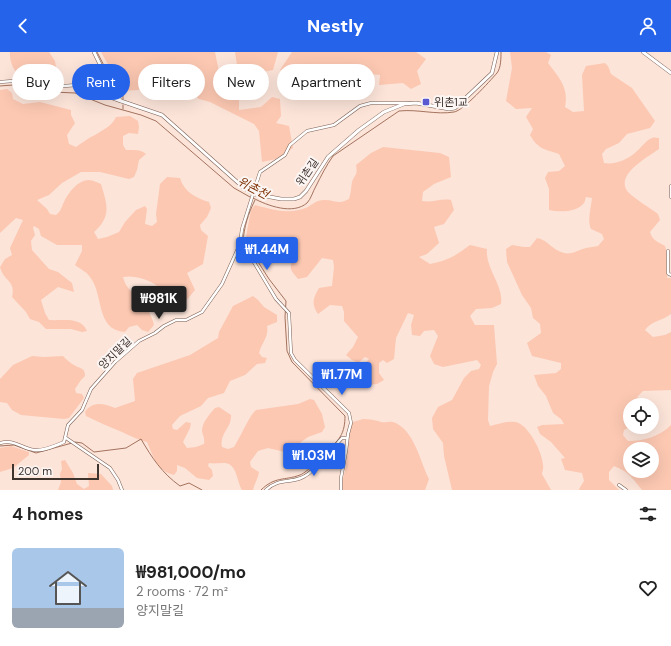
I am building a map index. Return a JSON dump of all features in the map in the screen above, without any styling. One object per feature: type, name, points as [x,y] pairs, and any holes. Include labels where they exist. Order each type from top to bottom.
[{"type":"street","points":[[94,52],[114,93],[121,101]]},
{"type":"street","name":"위촌길","points":[[0,82],[13,81],[38,88],[77,85],[162,115],[253,195],[289,200],[300,197],[328,157],[359,130],[384,112],[404,104],[412,103],[448,109],[455,108],[492,73],[497,52]]},
{"type":"street","points":[[643,52],[671,73]]},
{"type":"street","name":"양지말길","points":[[66,438],[68,425],[82,410],[91,389],[115,362],[138,341],[155,333],[164,326],[176,320],[186,320],[202,312],[222,284],[239,247],[242,229],[260,172],[285,155],[290,145],[307,131],[334,125],[360,106],[371,103],[412,103]]},
{"type":"street","points":[[671,186],[671,197]]},
{"type":"street","points":[[239,247],[252,259],[276,299],[290,313],[291,353],[295,360],[331,397],[347,410],[351,420],[341,478],[341,490]]},
{"type":"street","points":[[668,251],[668,273],[671,274]]},
{"type":"street","points":[[0,443],[6,441],[16,443],[35,450],[50,448],[64,442],[66,438],[110,468],[118,480],[122,490]]},
{"type":"street","points":[[266,490],[271,484],[301,478],[315,467],[342,438],[347,438]]},
{"type":"street","points":[[619,485],[626,490]]},
{"type":"shaded area","points":[[10,52],[49,52],[56,64],[12,65]]},
{"type":"shaded area","points":[[101,52],[215,52],[217,64],[213,64],[213,100],[239,100],[239,110],[261,107],[272,97],[280,100],[281,116],[276,123],[289,126],[293,148],[276,159],[262,162],[259,131],[254,124],[210,102],[203,100],[205,100],[205,64],[138,64],[138,90],[130,91],[130,64],[108,64]]},
{"type":"shaded area","points":[[235,52],[278,52],[273,70],[269,71],[269,64],[237,64]]},
{"type":"shaded area","points":[[292,52],[416,52],[426,59],[417,71],[421,84],[411,89],[403,83],[379,85],[380,75],[375,75],[375,64],[284,64]]},
{"type":"shaded area","points":[[510,52],[546,52],[551,55],[548,63],[564,88],[566,94],[565,107],[573,112],[584,111],[582,75],[586,66],[605,63],[611,74],[632,88],[655,121],[650,128],[627,134],[619,143],[606,149],[602,154],[604,163],[617,163],[632,155],[650,139],[659,138],[659,149],[634,167],[625,179],[625,186],[631,195],[658,214],[660,220],[650,232],[654,239],[665,246],[668,266],[667,278],[671,278],[671,314],[653,323],[645,330],[653,337],[665,335],[671,332],[671,390],[643,391],[637,397],[638,398],[623,398],[623,435],[628,441],[645,439],[661,433],[671,425],[671,490],[642,490],[632,478],[659,478],[659,442],[623,442],[623,470],[614,466],[609,472],[609,480],[619,490],[580,490],[579,489],[584,481],[582,473],[565,470],[561,459],[565,458],[551,442],[540,434],[537,427],[542,425],[564,424],[561,419],[553,413],[546,396],[538,386],[534,375],[556,373],[561,369],[561,363],[532,356],[527,343],[541,333],[540,324],[533,318],[531,308],[522,295],[507,262],[506,249],[512,245],[530,247],[537,238],[541,239],[560,252],[570,253],[598,246],[604,239],[602,234],[591,229],[589,218],[592,198],[586,197],[584,203],[577,209],[562,211],[549,210],[549,189],[545,178],[548,172],[559,171],[565,166],[559,154],[539,146],[530,135],[533,129],[526,117],[532,108],[516,109],[506,101],[512,68]]},
{"type":"shaded area","points":[[7,89],[12,93],[12,100],[23,104],[40,102],[71,110],[71,115],[75,123],[67,135],[69,144],[76,147],[107,128],[116,117],[130,116],[138,121],[138,134],[129,133],[123,136],[123,145],[126,150],[144,152],[146,154],[139,160],[134,177],[129,179],[100,172],[81,172],[62,183],[49,195],[37,200],[47,209],[50,214],[56,215],[74,188],[81,182],[89,180],[101,184],[106,204],[106,215],[104,221],[94,232],[98,239],[119,232],[125,222],[136,210],[145,206],[147,209],[145,224],[152,226],[157,222],[156,214],[160,184],[167,177],[180,178],[184,187],[191,194],[209,202],[211,208],[207,217],[200,225],[201,230],[208,236],[203,264],[187,273],[195,290],[185,302],[178,302],[179,307],[173,310],[168,296],[154,283],[141,278],[129,276],[123,277],[126,285],[143,302],[151,316],[154,325],[148,332],[142,330],[137,325],[129,327],[125,332],[115,330],[109,325],[104,318],[94,284],[87,274],[75,265],[82,251],[82,245],[57,245],[41,236],[39,229],[34,226],[33,228],[35,235],[31,241],[32,250],[49,269],[58,272],[72,283],[74,292],[58,287],[41,300],[45,313],[49,320],[76,321],[84,326],[87,331],[82,332],[71,329],[46,329],[39,322],[30,319],[26,312],[12,297],[13,291],[11,284],[4,276],[0,267],[5,259],[12,255],[10,248],[23,220],[16,218],[0,233],[0,90]]},
{"type":"shaded area","points":[[383,147],[440,153],[449,157],[451,177],[434,184],[423,192],[422,201],[451,200],[454,210],[444,224],[434,227],[439,243],[427,254],[419,257],[430,264],[452,257],[470,245],[487,249],[489,263],[500,290],[501,304],[492,308],[476,309],[470,316],[475,325],[494,325],[497,364],[489,386],[488,420],[490,426],[515,422],[520,424],[530,433],[538,447],[542,460],[542,474],[551,490],[452,490],[444,456],[443,443],[433,429],[432,418],[438,407],[452,400],[464,378],[471,371],[479,369],[481,365],[477,360],[443,367],[434,364],[430,356],[438,336],[434,330],[424,331],[420,336],[412,335],[411,325],[414,315],[408,313],[396,338],[394,359],[387,363],[383,360],[379,363],[379,373],[384,380],[377,384],[368,385],[360,374],[362,367],[369,359],[365,357],[358,363],[346,355],[353,347],[358,337],[344,321],[342,306],[330,305],[318,314],[314,307],[314,298],[319,288],[332,286],[334,267],[333,260],[322,258],[307,277],[298,279],[292,272],[291,266],[293,260],[273,254],[260,244],[245,242],[251,210],[255,205],[275,210],[294,211],[308,207],[317,201],[328,200],[340,202],[349,199],[352,182],[356,173],[356,165],[371,153]]},
{"type":"shaded area","points":[[253,296],[264,307],[277,315],[277,322],[267,326],[266,336],[259,353],[262,357],[267,358],[265,363],[257,364],[245,375],[230,381],[224,393],[208,398],[201,406],[180,416],[172,425],[173,429],[177,430],[186,422],[191,423],[183,442],[187,448],[204,444],[202,431],[203,424],[215,408],[219,407],[231,415],[230,424],[222,438],[222,447],[228,449],[234,447],[250,417],[256,410],[298,404],[310,399],[314,400],[322,414],[325,427],[322,432],[308,437],[285,452],[268,448],[258,451],[250,462],[251,467],[259,472],[253,490],[242,490],[234,470],[229,464],[225,463],[209,463],[208,466],[212,470],[213,476],[209,480],[197,478],[185,468],[177,465],[177,471],[174,475],[168,473],[156,462],[147,442],[134,438],[86,416],[85,412],[91,406],[103,404],[115,408],[135,401],[133,379],[137,373],[190,355],[218,338],[219,332],[233,306]]},
{"type":"shaded area","points":[[32,356],[63,356],[84,371],[85,376],[75,389],[76,393],[82,394],[84,398],[69,418],[64,419],[21,415],[12,410],[7,403],[0,402],[0,379],[13,365]]},
{"type":"shaded area","points":[[363,419],[393,422],[406,431],[416,446],[429,479],[425,490],[340,490],[346,467],[348,433],[353,422]]},
{"type":"shaded area","points":[[11,446],[29,452],[29,455],[13,468],[0,472],[0,448]]},
{"type":"shaded area","points":[[65,460],[73,473],[77,484],[84,489],[89,486],[88,473],[101,474],[112,486],[113,490],[58,490],[61,482],[61,461]]},
{"type":"waterway","points":[[97,52],[103,64]]},
{"type":"waterway","name":"위촌천","points":[[253,198],[280,208],[288,209],[301,207],[310,199],[333,156],[399,111],[447,113],[454,112],[464,107],[497,73],[500,66],[501,52]]},
{"type":"waterway","name":"위촌천","points":[[0,86],[13,85],[26,93],[75,93],[105,105],[141,115],[156,121],[234,188],[250,197]]},
{"type":"waterway","points":[[255,200],[250,210],[244,231],[243,242],[286,301],[285,317],[287,351],[292,362],[345,416],[344,427],[340,437],[315,464],[300,475],[275,481],[261,490]]},
{"type":"waterway","points":[[75,442],[82,443],[94,452],[126,448],[141,439],[149,453],[168,476],[180,486],[189,483],[202,490]]},
{"type":"waterway","points":[[0,446],[14,445],[36,453],[72,443]]},
{"type":"place","name":"위촌1교","points":[[426,102]]}]
